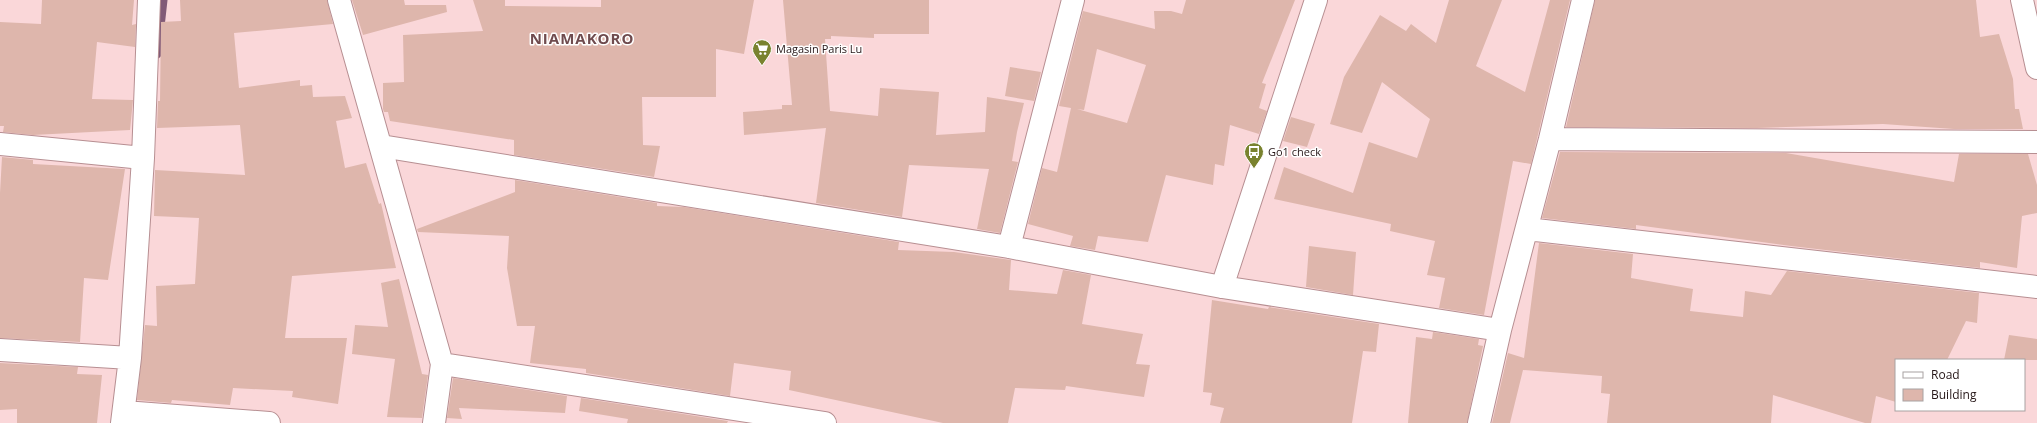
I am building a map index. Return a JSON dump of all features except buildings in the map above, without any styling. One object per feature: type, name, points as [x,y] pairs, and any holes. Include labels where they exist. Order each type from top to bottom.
[{"type":"street","points":[[149,0],[143,158],[130,358],[123,417],[269,423]]},
{"type":"street","points":[[339,0],[442,364],[434,423]]},
{"type":"street","points":[[1009,247],[1074,0]]},
{"type":"street","points":[[1222,287],[1316,0]]},
{"type":"street","points":[[1480,423],[1500,330],[1550,139],[1583,0]]},
{"type":"street","points":[[2022,0],[2037,68]]},
{"type":"street","points":[[1550,139],[2037,142]]},
{"type":"street","points":[[0,144],[143,158]]},
{"type":"street","points":[[381,146],[1009,247],[1222,287],[1500,330]]},
{"type":"street","points":[[1527,229],[2037,287]]},
{"type":"street","points":[[0,350],[130,358]]},
{"type":"street","points":[[442,364],[825,423]]},
{"type":"waterway","points":[[157,54],[163,0]]},
{"type":"place","name":"Magasin Paris Lu","points":[[762,66]]},
{"type":"place","name":"Go1 check","points":[[1254,169]]},
{"type":"district","name":"NIAMAKORO","points":[[582,39]]}]
